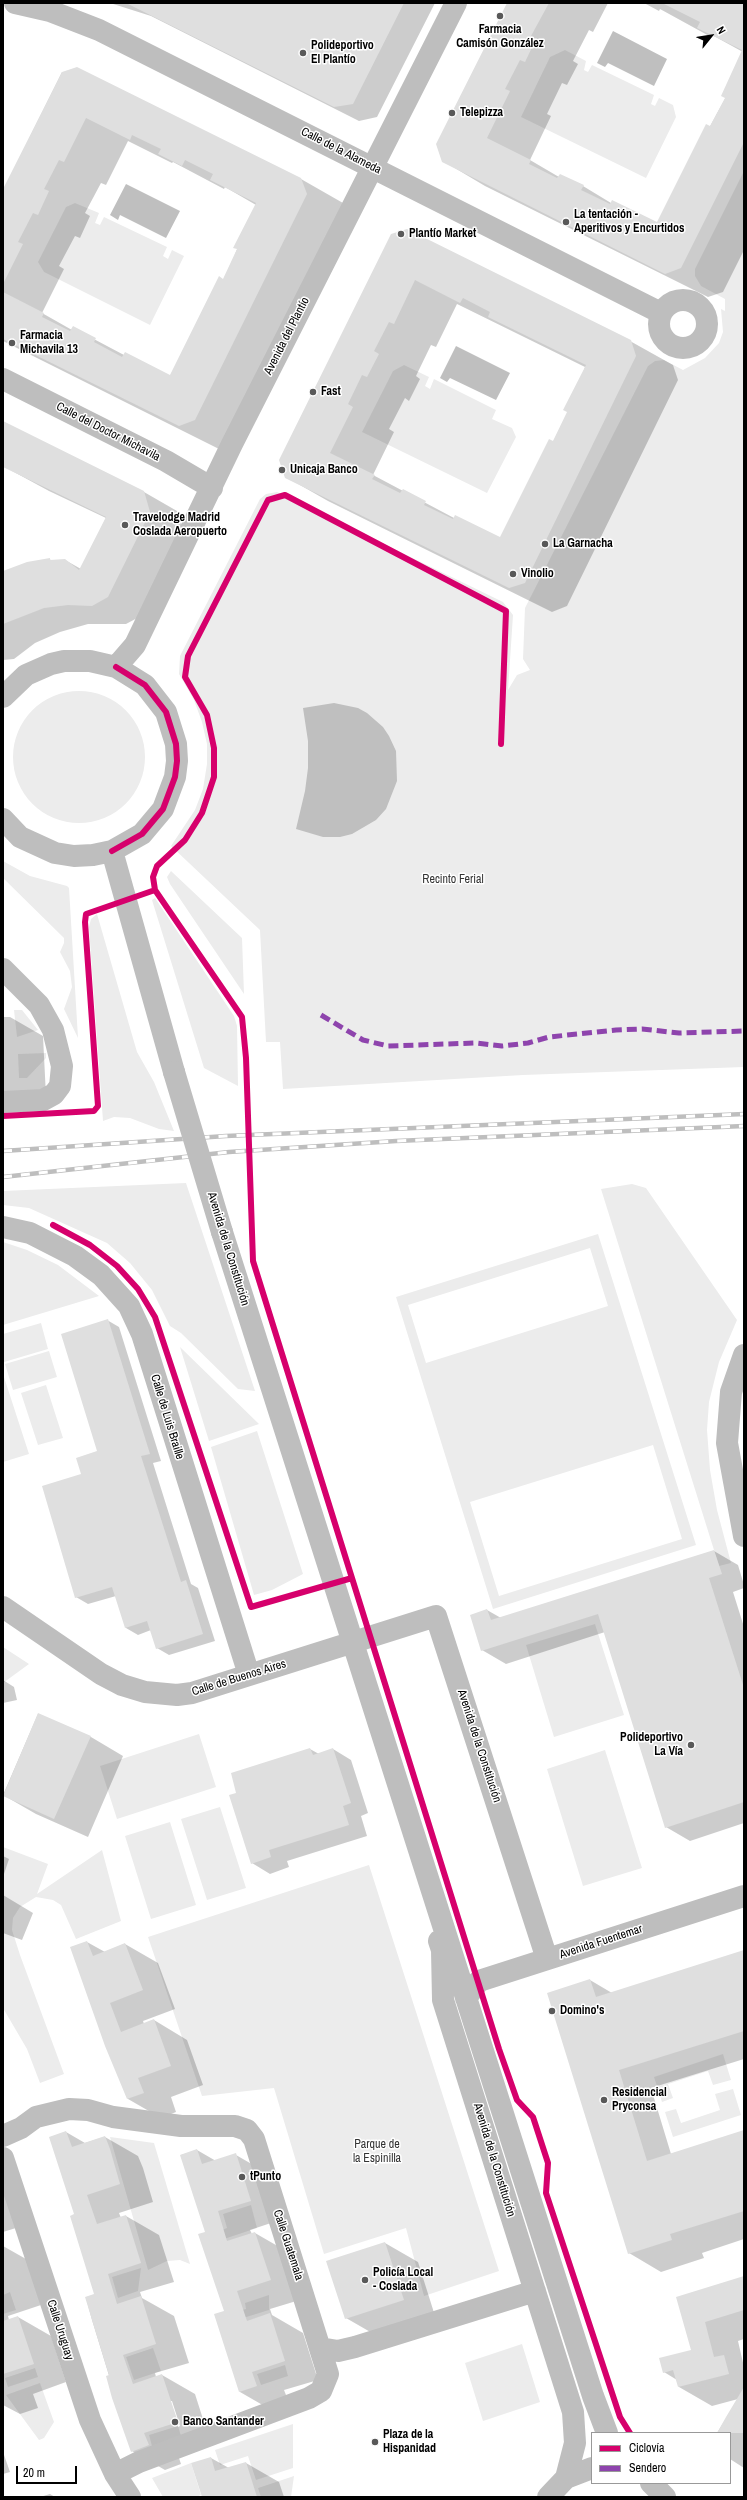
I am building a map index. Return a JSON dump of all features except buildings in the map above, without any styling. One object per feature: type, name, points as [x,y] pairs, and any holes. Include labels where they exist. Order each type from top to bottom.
[{"type":"street","points":[[3,13],[10,3]]},
{"type":"street","name":"Calle de la Alameda","points":[[15,3],[50,11],[99,30],[661,313]]},
{"type":"street","name":"Avenida del Plantío","points":[[116,667],[135,645],[212,488],[456,3]]},
{"type":"street","name":"Calle del Doctor Michavila","points":[[3,379],[166,461],[212,488]]},
{"type":"street","points":[[3,697],[26,676],[51,664],[64,661],[90,661],[116,667],[145,685],[166,712],[175,738],[177,761],[176,777],[164,809],[142,834],[112,851],[87,856],[55,853],[20,837],[3,819]]},
{"type":"street","name":"Avenida de la Constitución","points":[[112,851],[174,1072],[222,1232],[593,2396],[607,2432]]},
{"type":"street","points":[[3,968],[39,1005],[53,1030],[62,1066],[60,1086],[43,1100],[3,1102]]},
{"type":"street","name":"Calle de Luis Braille","points":[[3,1227],[30,1233],[75,1256],[101,1275],[129,1306],[142,1334],[249,1675]]},
{"type":"street","points":[[744,1355],[731,1392],[727,1443],[744,1536]]},
{"type":"street","name":"Calle de Buenos Aires","points":[[3,1607],[101,1674],[122,1685],[146,1692],[177,1695],[192,1693],[354,1643]]},
{"type":"street","name":"Avenida de la Constitución","points":[[354,1643],[436,1616],[547,1959]]},
{"type":"street","name":"Avenida de la Constitución","points":[[417,1840],[420,1870],[442,1950],[443,2000],[573,2412],[575,2443],[566,2478]]},
{"type":"street","name":"Avenida Fuentemar","points":[[466,1998],[479,1981],[744,1896]]},
{"type":"street","name":"Calle Guatemala","points":[[3,2136],[21,2128],[36,2117],[69,2108],[88,2110],[113,2117],[181,2126],[235,2126],[247,2130],[254,2139],[328,2374],[321,2391],[309,2398],[138,2462],[115,2474]]},
{"type":"street","name":"Calle Uruguay","points":[[3,2158],[90,2420],[115,2474],[130,2497]]},
{"type":"street","points":[[320,2348],[338,2351],[355,2347],[535,2291]]},
{"type":"street","points":[[547,2496],[566,2478],[591,2468]]},
{"type":"street","points":[[652,2484],[664,2497]]},
{"type":"green space","points":[[565,50],[586,61],[584,70],[588,72],[592,65],[654,95],[651,104],[655,106],[659,98],[673,105],[676,117],[646,178],[521,117],[550,57]]},
{"type":"green space","name":"Recinto Ferial","points":[[744,171],[744,1067],[523,1075],[283,1089],[280,1042],[266,1042],[260,930],[171,846],[195,810],[203,789],[207,764],[207,744],[202,722],[194,700],[179,674],[180,656],[260,499],[266,494],[277,492],[503,602],[513,615],[508,690],[517,675],[530,670],[523,659],[525,608],[648,366],[655,361],[664,360],[683,370],[705,358],[719,343],[723,332],[721,309],[725,311],[725,299],[701,286],[695,276],[695,269]]},
{"type":"green space","points":[[75,203],[99,213],[95,223],[100,225],[104,217],[167,247],[163,256],[168,259],[172,250],[184,256],[150,325],[44,272],[38,262],[66,207]]},
{"type":"green space","points":[[404,365],[429,377],[425,386],[430,389],[434,379],[496,410],[492,419],[512,428],[516,437],[487,493],[362,432],[393,371]]},
{"type":"green space","points":[[85,691],[104,696],[116,702],[126,710],[134,720],[140,732],[144,744],[144,770],[140,782],[134,794],[126,804],[116,812],[104,818],[92,822],[73,823],[54,818],[42,812],[32,804],[24,794],[18,782],[14,770],[13,751],[18,732],[24,720],[32,710],[42,702],[54,696],[66,692]]},
{"type":"green space","points":[[3,861],[30,876],[67,886],[69,888],[78,1038],[64,1009],[72,987],[70,971],[60,952],[64,943],[64,938],[3,878]]},
{"type":"green space","points":[[171,871],[242,938],[244,994],[170,884],[167,877]]},
{"type":"green space","points":[[155,898],[234,1016],[237,1026],[238,1086],[204,1068],[152,900]]},
{"type":"green space","points":[[97,914],[137,1052],[154,1082],[174,1131],[159,1129],[130,1118],[114,1117],[103,1121],[89,927],[91,919]]},
{"type":"green space","points":[[14,1010],[22,1010],[38,1030],[17,1037]]},
{"type":"green space","points":[[46,1053],[46,1058],[27,1078],[19,1078],[18,1054]]},
{"type":"green space","points":[[186,1183],[255,1391],[238,1389],[181,1333],[170,1326],[152,1290],[130,1263],[107,1243],[29,1208],[3,1205],[3,1191]]},
{"type":"green space","points":[[632,1184],[646,1188],[737,1320],[719,1362],[709,1402],[707,1430],[710,1470],[717,1510],[731,1563],[719,1566],[601,1189]]},
{"type":"green space","points":[[598,1234],[696,1545],[493,1609],[396,1297]],"holes":[[[590,1248],[608,1306],[426,1363],[408,1305]],[[653,1445],[682,1539],[499,1596],[470,1502]]]},
{"type":"green space","points":[[3,1242],[27,1250],[58,1265],[99,1296],[3,1325]]},
{"type":"green space","points":[[41,1323],[48,1349],[4,1362],[3,1334]]},
{"type":"green space","points":[[180,1347],[259,1424],[209,1441]]},
{"type":"green space","points":[[49,1351],[57,1377],[13,1390],[5,1364]]},
{"type":"green space","points":[[3,1374],[29,1454],[3,1462]]},
{"type":"green space","points":[[46,1385],[63,1438],[38,1445],[21,1393]]},
{"type":"green space","points":[[257,1431],[303,1574],[272,1590],[254,1595],[211,1447]]},
{"type":"green space","points":[[595,1624],[624,1715],[554,1737],[526,1645]]},
{"type":"green space","points":[[3,1647],[29,1664],[3,1683]]},
{"type":"green space","points":[[199,1734],[216,1787],[117,1819],[100,1766]]},
{"type":"green space","points":[[605,1750],[642,1868],[583,1886],[547,1769]]},
{"type":"green space","points":[[220,1807],[246,1888],[207,1900],[181,1819]]},
{"type":"green space","points":[[170,1822],[196,1905],[151,1919],[125,1836]]},
{"type":"green space","points":[[3,1847],[48,1864],[37,1894],[102,1850],[121,1921],[76,1939],[61,1905],[53,1900],[36,1897],[20,1907],[13,1918],[12,1930],[20,1955],[64,2074],[40,2083],[27,2049],[3,2008]]},
{"type":"green space","name":"Parque de la Espinilla","points":[[369,1865],[499,2271],[424,2296],[406,2228],[324,2254],[274,2088],[202,2096],[148,1937]]},
{"type":"green space","points":[[723,2054],[731,2080],[713,2085],[708,2071],[668,2084],[673,2098],[662,2102],[654,2077]]},
{"type":"green space","points":[[733,2089],[741,2115],[673,2137],[665,2112],[676,2109],[681,2123],[720,2110],[715,2094]]},
{"type":"green space","points":[[110,2137],[154,2143],[190,2264],[180,2260],[167,2261],[148,2270]]},
{"type":"green space","points":[[251,2205],[257,2228],[224,2239],[222,2230],[227,2228],[223,2214]]},
{"type":"green space","points":[[141,2268],[138,2291],[118,2298],[112,2277]]},
{"type":"green space","points":[[10,2292],[16,2310],[3,2314],[3,2295]]},
{"type":"green space","points":[[269,2295],[269,2310],[240,2319],[238,2311],[246,2309],[245,2303]]},
{"type":"green space","points":[[522,2344],[540,2402],[483,2421],[465,2363]]},
{"type":"green space","points":[[153,2348],[161,2371],[134,2380],[126,2357]]},
{"type":"green space","points":[[285,2365],[288,2376],[261,2385],[257,2374]]},
{"type":"green space","points":[[35,2368],[38,2377],[8,2387],[5,2378]]},
{"type":"green space","points":[[40,2383],[54,2422],[44,2438],[39,2440],[6,2395]]},
{"type":"green space","points":[[293,2424],[293,2468],[256,2480],[248,2456],[220,2465],[215,2450]]},
{"type":"green space","points":[[178,2426],[181,2436],[152,2446],[149,2435]]},
{"type":"green space","points":[[191,2463],[201,2495],[196,2497],[163,2497],[152,2478]]},
{"type":"green space","points":[[294,2476],[291,2497],[261,2497],[258,2488]]},
{"type":"shaded area","points":[[613,31],[667,59],[654,86],[608,63],[605,67],[597,63]]},
{"type":"shaded area","points":[[126,184],[180,211],[166,238],[120,215],[118,220],[110,215]]},
{"type":"shaded area","points":[[456,346],[510,373],[496,400],[450,378],[447,382],[440,378]]},
{"type":"shaded area","points":[[334,703],[358,708],[367,713],[383,727],[396,751],[397,781],[386,809],[376,820],[352,834],[340,837],[323,837],[296,829],[305,791],[308,768],[308,741],[303,708]]},
{"type":"railway","points":[[3,1151],[226,1136],[744,1114]]},
{"type":"railway","points":[[3,1177],[229,1152],[396,1141],[744,1126]]},
{"type":"marked path","points":[[321,1015],[363,1040],[388,1046],[476,1043],[502,1046],[528,1043],[549,1037],[616,1030],[642,1029],[679,1033],[744,1031]]},
{"type":"cycle path","points":[[501,744],[506,611],[285,495],[268,500],[188,656],[185,677],[207,715],[214,748],[214,777],[202,813],[185,840],[157,866],[153,877],[155,890],[242,1017],[246,1058],[253,1261],[499,2049],[517,2100],[533,2117],[548,2163],[546,2193],[620,2417],[629,2432]]},
{"type":"cycle path","points":[[112,851],[142,834],[163,809],[175,777],[177,761],[176,744],[166,712],[145,685],[116,667]]},
{"type":"cycle path","points":[[3,1116],[94,1111],[98,1106],[85,922],[86,914],[155,890]]},
{"type":"cycle path","points":[[53,1225],[90,1245],[117,1266],[138,1289],[155,1317],[251,1607],[352,1578]]},
{"type":"place","name":"Farmacia Camisón González","points":[[500,16]]},
{"type":"place","name":"Polideportivo El Plantío","points":[[303,53]]},
{"type":"place","name":"Telepizza","points":[[452,113]]},
{"type":"place","name":"La tentación - Aperitivos y Encurtidos","points":[[566,222]]},
{"type":"place","name":"Plantío Market","points":[[401,234]]},
{"type":"place","name":"Farmacia Michavila 13","points":[[12,343]]},
{"type":"place","name":"Fast","points":[[313,392]]},
{"type":"place","name":"Unicaja Banco","points":[[282,470]]},
{"type":"place","name":"Travelodge Madrid Coslada Aeropuerto","points":[[125,525]]},
{"type":"place","name":"La Garnacha","points":[[545,544]]},
{"type":"place","name":"Vinolio","points":[[513,574]]},
{"type":"place","name":"Polideportivo La Vía","points":[[691,1745]]},
{"type":"place","name":"Domino's","points":[[552,2011]]},
{"type":"place","name":"Residencial Pryconsa","points":[[604,2100]]},
{"type":"place","name":"tPunto","points":[[242,2177]]},
{"type":"place","name":"Policía Local - Coslada","points":[[365,2280]]},
{"type":"place","name":"Banco Santander","points":[[175,2422]]},
{"type":"place","name":"Plaza de la Hispanidad","points":[[375,2442]]}]
